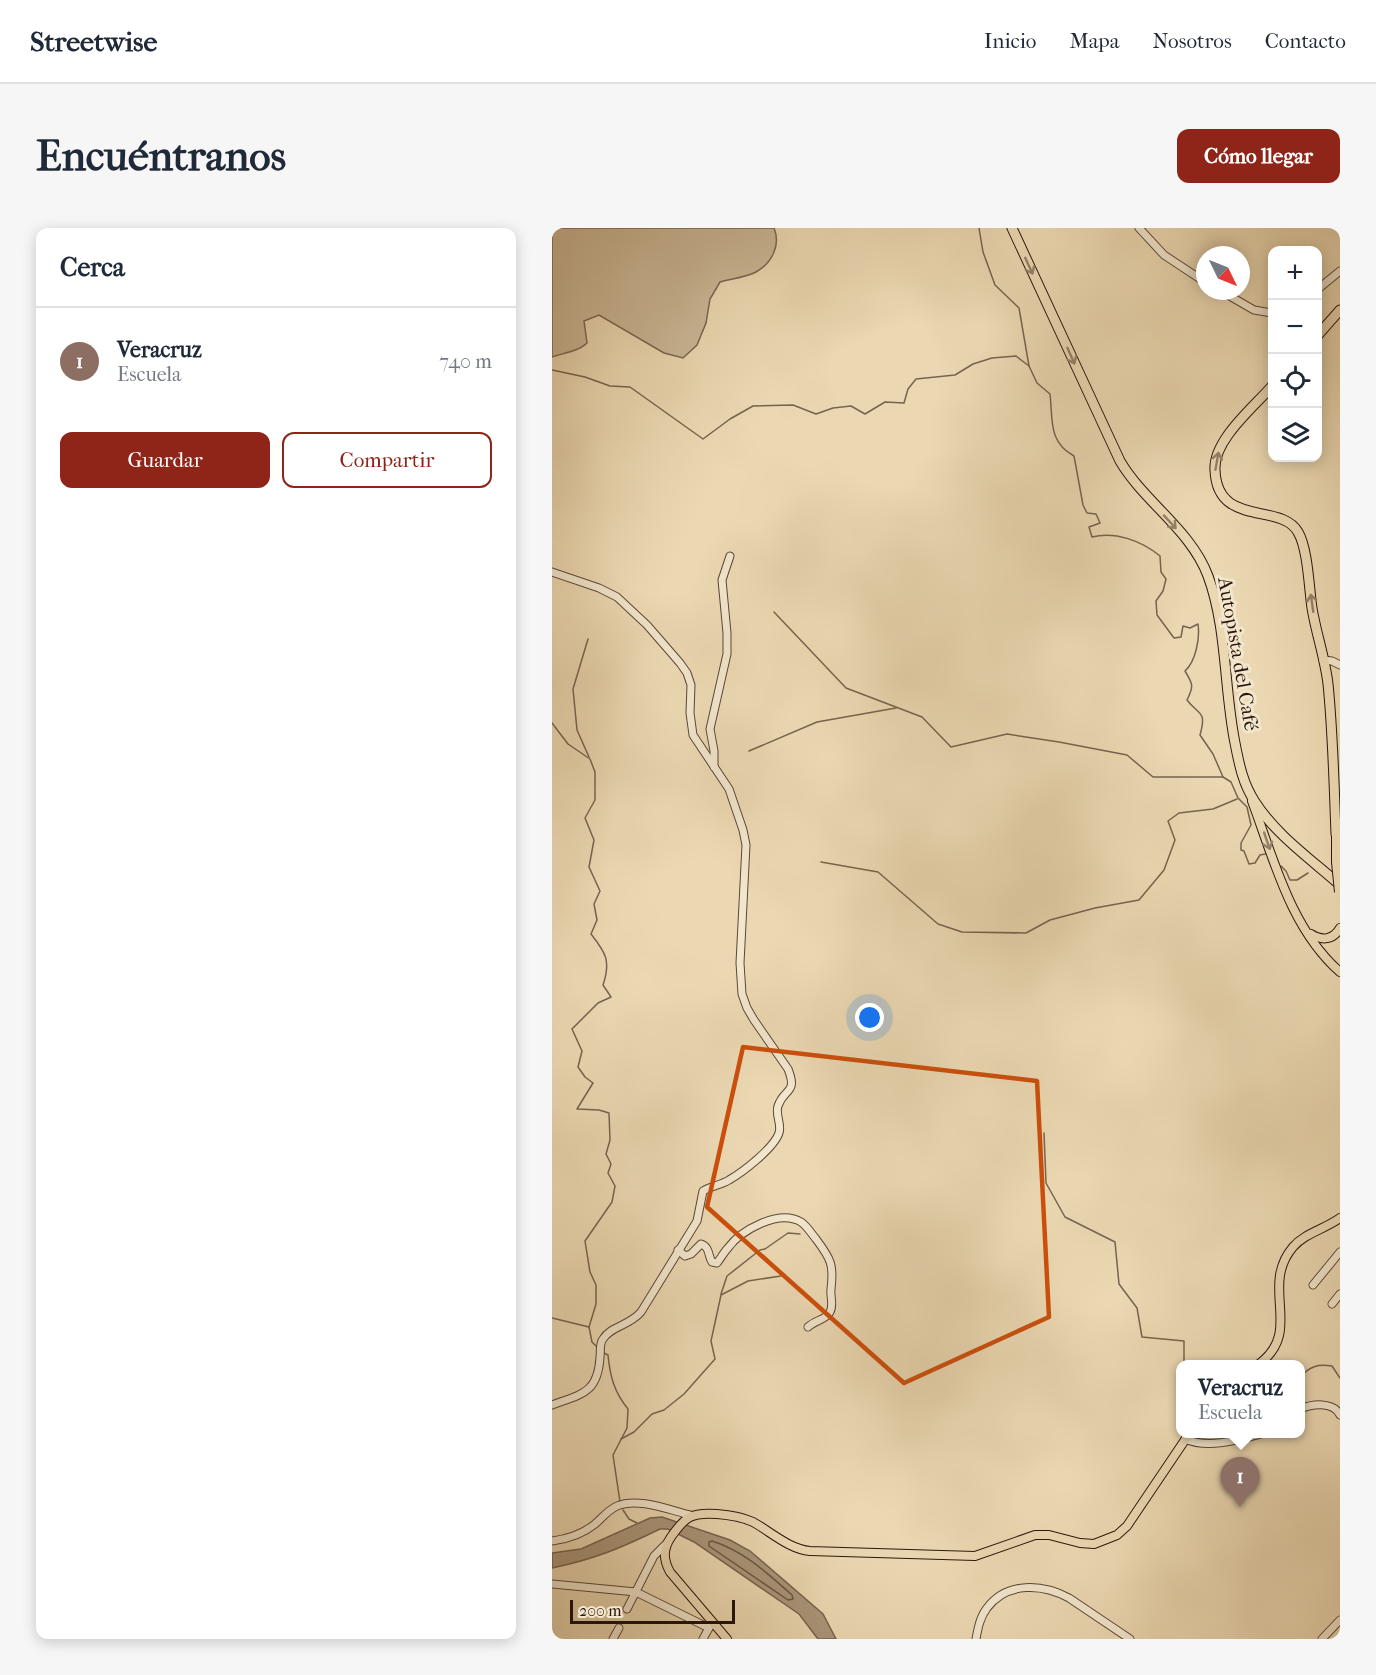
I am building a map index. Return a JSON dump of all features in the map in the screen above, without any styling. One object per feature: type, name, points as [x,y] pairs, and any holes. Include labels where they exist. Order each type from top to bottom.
[{"type":"highway","name":"Autopista del Café","points":[[1012,228],[1120,461],[1132,481],[1187,541],[1208,575],[1219,622],[1233,733],[1246,786],[1256,804],[1275,826],[1340,885]]},
{"type":"highway","points":[[1322,330],[1340,310]]},
{"type":"highway","points":[[1268,390],[1221,443],[1216,456],[1217,482],[1223,495],[1238,508],[1289,521],[1298,531],[1304,547],[1314,619],[1328,682],[1340,844]]},
{"type":"main road","points":[[1246,786],[1289,900],[1320,951],[1340,972]]},
{"type":"main road","points":[[1338,834],[1336,862],[1340,901]]},
{"type":"main road","points":[[1308,933],[1324,939],[1333,936],[1340,928]]},
{"type":"main road","points":[[1264,1360],[1273,1352],[1280,1336],[1282,1326],[1278,1299],[1279,1276],[1288,1254],[1304,1237],[1329,1226],[1340,1218]]},
{"type":"main road","points":[[734,1639],[725,1636],[711,1624],[666,1566],[664,1556],[670,1539],[687,1518],[713,1514],[746,1519],[796,1548],[810,1551],[975,1556],[1035,1535],[1049,1535],[1094,1544],[1117,1535],[1127,1526],[1186,1438]]},
{"type":"street","points":[[1139,228],[1164,255],[1196,276]]},
{"type":"street","points":[[1322,285],[1340,271]]},
{"type":"street","points":[[1236,300],[1260,312],[1268,313]]},
{"type":"street","points":[[714,767],[710,729],[727,654],[722,580],[730,556]]},
{"type":"street","points":[[552,572],[599,588],[617,597],[647,625],[687,673],[691,685],[690,713],[693,735],[733,798],[746,845],[740,963],[742,994],[750,1014],[788,1069],[792,1086],[779,1104],[777,1110],[781,1127],[773,1143],[743,1171],[726,1182],[703,1191],[697,1221],[641,1312],[633,1321],[610,1331],[603,1338],[600,1344],[599,1374],[593,1385],[578,1396],[552,1405]]},
{"type":"street","points":[[1323,660],[1340,665]]},
{"type":"street","points":[[678,1250],[685,1256],[689,1256],[701,1244],[709,1251],[712,1262],[717,1263],[727,1248],[745,1230],[771,1219],[798,1220],[829,1256],[832,1267],[830,1312],[825,1318],[817,1319],[808,1327]]},
{"type":"street","points":[[1313,1285],[1340,1252]]},
{"type":"street","points":[[1332,1304],[1340,1294]]},
{"type":"street","points":[[1305,1407],[1335,1407],[1340,1415]]},
{"type":"street","points":[[1191,1438],[1203,1444],[1247,1438]]},
{"type":"street","points":[[552,1541],[588,1529],[614,1507],[624,1504],[649,1505],[687,1518]]},
{"type":"street","points":[[627,1609],[654,1556],[670,1539]]},
{"type":"street","points":[[552,1584],[636,1592],[711,1624],[704,1639]]},
{"type":"street","points":[[976,1639],[980,1622],[994,1599],[1010,1591],[1034,1587],[1045,1588],[1069,1598],[1130,1639]]},
{"type":"street","points":[[1322,1639],[1340,1620]]},
{"type":"street","points":[[613,1639],[618,1628]]},
{"type":"highlighted area","points":[[743,1047],[1037,1081],[1049,1317],[904,1383],[707,1207]]},
{"type":"shaded area","points":[[552,228],[774,228],[776,247],[767,264],[756,272],[720,282],[710,299],[706,323],[697,345],[683,358],[664,353],[599,315],[584,321],[587,343],[584,346],[552,357]]},
{"type":"water","points":[[662,1517],[730,1540],[750,1551],[823,1614],[836,1639],[818,1639],[799,1614],[694,1542],[668,1529],[660,1529],[595,1557],[552,1568],[552,1553],[581,1549],[650,1518]]},
{"type":"waterway","points":[[979,228],[983,252],[995,285],[1019,308],[1029,366]]},
{"type":"waterway","points":[[552,370],[585,377],[610,386],[630,387],[703,439],[730,419],[753,406],[793,405],[816,414],[833,408],[851,406],[865,414],[885,402],[904,403],[908,389],[916,379],[955,375],[973,364],[992,358],[1016,356],[1029,366],[1037,383],[1050,394],[1053,430],[1060,444],[1074,456],[1083,505],[1087,513],[1096,514],[1100,523],[1089,527],[1092,537],[1119,536],[1137,542],[1160,556],[1161,572],[1166,579],[1163,591],[1156,601],[1157,615],[1174,638],[1181,637],[1183,626],[1190,628],[1198,624],[1196,649],[1185,671],[1192,685],[1187,700],[1201,714],[1203,721],[1200,735],[1213,754],[1223,777],[1231,782],[1238,798],[1247,807],[1251,825],[1241,843],[1241,850],[1244,851],[1249,864],[1255,863],[1260,855],[1265,854]]},
{"type":"waterway","points":[[774,612],[846,688],[922,717],[951,747],[1007,734],[1127,755],[1153,777],[1223,777]]},
{"type":"waterway","points":[[588,639],[573,689],[577,730],[589,757]]},
{"type":"waterway","points":[[749,751],[817,722],[896,708]]},
{"type":"waterway","points":[[552,723],[568,744],[590,759],[595,772],[595,800],[585,818],[594,840],[589,867],[600,891],[594,904],[597,920],[591,934],[606,958],[607,970],[603,985],[611,997],[598,1003],[572,1029],[582,1051],[578,1067],[593,1083],[577,1109],[609,1113],[610,1140],[606,1154],[611,1164],[608,1173],[615,1186],[612,1202],[585,1241],[590,1272],[596,1285],[596,1304],[589,1327]]},
{"type":"waterway","points":[[821,862],[878,872],[938,924],[962,932],[1026,933],[1050,920],[1095,908],[1139,900],[1164,870],[1175,840],[1168,821],[1179,813],[1213,809],[1237,799]]},
{"type":"waterway","points":[[1281,866],[1290,880],[1297,880],[1308,873]]},
{"type":"waterway","points":[[1044,1133],[1046,1183],[1065,1217],[1115,1242],[1119,1284],[1137,1308],[1142,1337],[1184,1341],[1184,1360]]},
{"type":"waterway","points":[[721,1294],[727,1276],[760,1250],[788,1233],[800,1234]]},
{"type":"waterway","points":[[621,1439],[634,1432],[652,1414],[664,1410],[684,1394],[715,1359],[711,1341],[721,1295],[748,1281],[781,1276]]},
{"type":"waterway","points":[[552,1318],[589,1327],[592,1342],[598,1348]]},
{"type":"waterway","points":[[604,1353],[608,1355],[616,1390],[628,1409],[627,1428],[613,1455],[620,1502]]},
{"type":"waterway","points":[[1305,1372],[1310,1368],[1322,1365],[1332,1366],[1340,1378]]},
{"type":"waterway","points":[[623,1510],[629,1519],[637,1523]]},
{"type":"place","name":"Veracruz","points":[[1240,1507]]}]
